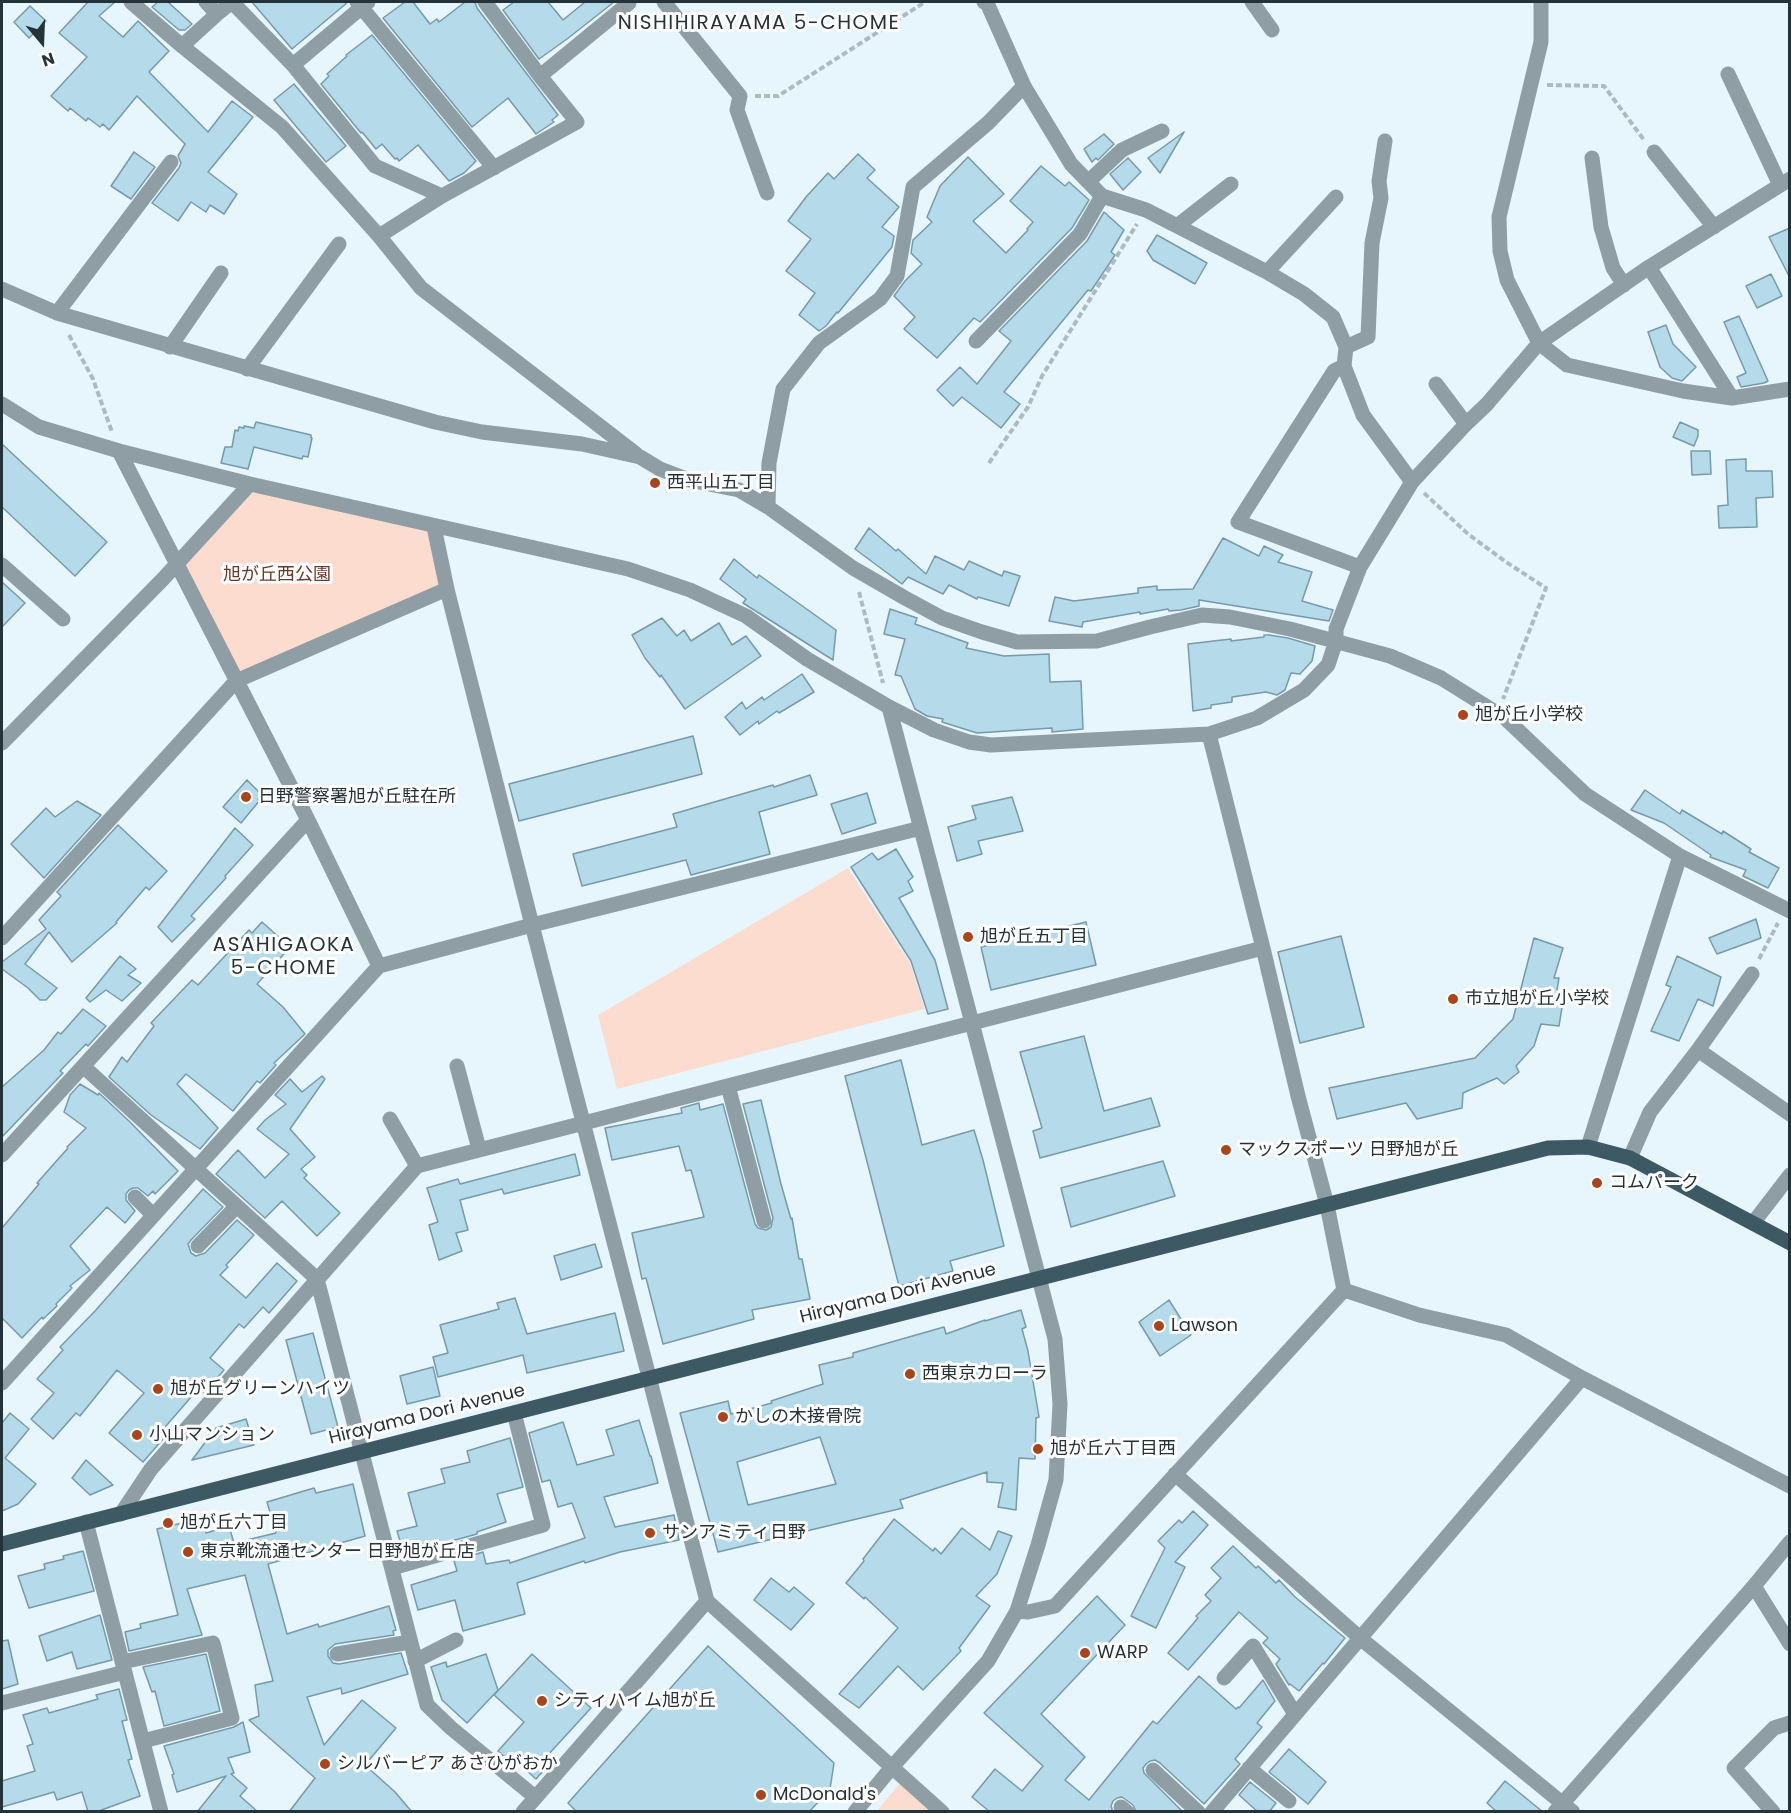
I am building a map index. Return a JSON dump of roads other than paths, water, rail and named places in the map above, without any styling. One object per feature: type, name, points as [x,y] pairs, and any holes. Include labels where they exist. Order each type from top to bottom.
[{"type":"main road","name":"Hirayama Dori Avenue","points":[[2,1544],[1548,1148],[1588,1147],[1630,1158],[1790,1243]]},
{"type":"street","points":[[131,2],[282,127],[379,236],[421,288],[640,457],[660,469],[689,480],[739,490],[768,507],[854,567],[905,598],[942,618],[1017,642],[1097,641],[1202,615],[1230,616],[1290,629],[1390,656],[1441,678],[1505,718],[1585,794],[1680,856],[1788,910]]},
{"type":"street","points":[[206,2],[217,14]]},
{"type":"street","points":[[379,236],[442,196],[577,122],[485,2]]},
{"type":"street","points":[[540,76],[629,2]]},
{"type":"street","points":[[664,2],[740,96],[737,110],[767,193]]},
{"type":"street","points":[[987,2],[1024,86],[1071,164],[1102,196],[1146,210],[1267,272],[1304,294],[1333,317],[1346,347],[1344,366],[1363,415],[1412,482]]},
{"type":"street","points":[[1252,2],[1272,30]]},
{"type":"street","points":[[1541,2],[1541,42],[1499,217],[1500,252],[1507,280],[1539,343],[1567,365],[1683,391],[1732,398],[1790,389]]},
{"type":"street","points":[[182,46],[232,3],[293,65],[375,166],[442,196]]},
{"type":"street","points":[[293,65],[362,3],[494,168]]},
{"type":"street","points":[[2,404],[39,427],[119,452],[434,527],[628,569],[690,590],[746,616],[807,659],[889,707],[934,730],[969,742],[991,745],[1209,734],[1257,718],[1304,690],[1328,665],[1336,641],[1336,629],[1360,567],[1412,482],[1487,404],[1539,343],[1649,267],[1786,182],[1728,74]]},
{"type":"street","points":[[768,507],[769,463],[783,389],[819,343],[880,298],[897,276],[913,187],[988,123],[1024,86]]},
{"type":"street","points":[[1089,181],[1122,150],[1162,131]]},
{"type":"street","points":[[1346,347],[1368,337],[1372,243],[1381,198],[1379,181],[1385,141]]},
{"type":"street","points":[[1654,152],[1714,227]]},
{"type":"street","points":[[1592,158],[1601,227],[1613,268],[1624,285]]},
{"type":"street","points":[[57,313],[171,162]]},
{"type":"street","points":[[1177,226],[1231,184]]},
{"type":"street","points":[[976,341],[1080,234],[1102,196]]},
{"type":"street","points":[[1267,272],[1336,197]]},
{"type":"street","points":[[247,369],[339,244]]},
{"type":"street","points":[[1649,267],[1732,398]]},
{"type":"street","points":[[170,346],[221,273]]},
{"type":"street","points":[[2,289],[57,313],[435,422],[482,432],[582,444],[640,457]]},
{"type":"street","points":[[1344,366],[1334,371],[1238,522],[1360,567]]},
{"type":"street","points":[[1436,384],[1466,424]]},
{"type":"street","points":[[119,452],[308,820],[379,966]]},
{"type":"street","points":[[2,743],[177,564],[250,484]]},
{"type":"street","points":[[434,527],[447,589],[532,925],[707,1601],[942,1812]]},
{"type":"street","points":[[2,565],[63,620]]},
{"type":"street","points":[[2,938],[236,681],[447,589]]},
{"type":"street","points":[[855,1812],[892,1767],[988,1661],[1017,1611],[1056,1480],[1060,1404],[1055,1339],[889,707]]},
{"type":"street","points":[[1209,734],[1327,1205],[1344,1290]]},
{"type":"street","points":[[2,1155],[308,820]]},
{"type":"street","points":[[2,1383],[379,966],[532,925],[921,828]]},
{"type":"street","points":[[1588,1147],[1680,856]]},
{"type":"street","points":[[121,1514],[151,1469],[417,1166],[1263,948]]},
{"type":"street","points":[[1630,1158],[1650,1112],[1752,974]]},
{"type":"street","points":[[1698,1050],[1790,1114]]},
{"type":"street","points":[[457,1066],[479,1149]]},
{"type":"street","points":[[84,1067],[317,1279],[427,1705],[451,1728],[535,1797]]},
{"type":"street","points":[[728,1086],[764,1221]]},
{"type":"street","points":[[390,1119],[417,1166]]},
{"type":"street","points":[[1753,1223],[1790,1174]]},
{"type":"street","points":[[135,1197],[153,1215]]},
{"type":"street","points":[[198,1246],[236,1207]]},
{"type":"street","points":[[1344,1290],[1419,1315],[1506,1335],[1582,1378],[1790,1486]]},
{"type":"street","points":[[1017,1611],[1028,1612],[1055,1606],[1344,1290]]},
{"type":"street","points":[[1212,1812],[1582,1378]]},
{"type":"street","points":[[392,1568],[543,1525],[514,1413]]},
{"type":"street","points":[[1175,1474],[1360,1638],[1564,1809],[1790,1542]]},
{"type":"street","points":[[86,1522],[161,1812]]},
{"type":"street","points":[[1754,1586],[1790,1644]]},
{"type":"street","points":[[523,1812],[707,1601]]},
{"type":"street","points":[[415,1661],[456,1640]]},
{"type":"street","points":[[337,1654],[410,1642]]},
{"type":"street","points":[[2,1703],[213,1643],[232,1718],[143,1742]]},
{"type":"street","points":[[1224,1678],[1253,1646],[1295,1714]]},
{"type":"street","points":[[1773,1812],[1734,1768],[1774,1728],[1790,1723]]},
{"type":"street","points":[[1249,1768],[1289,1801]]},
{"type":"street","points":[[1153,1770],[1198,1812]]},
{"type":"place","name":"西平山五丁目","points":[[655,483]]},
{"type":"place","name":"旭が丘小学校","points":[[1463,715]]},
{"type":"place","name":"日野警察署旭が丘駐在所","points":[[246,797]]},
{"type":"place","name":"旭が丘五丁目","points":[[968,937]]},
{"type":"place","name":"市立旭が丘小学校","points":[[1453,999]]},
{"type":"place","name":"マックスポーツ 日野旭が丘","points":[[1226,1150]]},
{"type":"place","name":"コムパーク","points":[[1597,1183]]},
{"type":"place","name":"Lawson","points":[[1159,1326]]},
{"type":"place","name":"西東京カローラ","points":[[910,1374]]},
{"type":"place","name":"旭が丘グリーンハイツ","points":[[158,1389]]},
{"type":"place","name":"かしの木接骨院","points":[[723,1417]]},
{"type":"place","name":"小山マンション","points":[[137,1435]]},
{"type":"place","name":"旭が丘六丁目西","points":[[1038,1449]]},
{"type":"place","name":"旭が丘六丁目","points":[[168,1523]]},
{"type":"place","name":"サンアミティ日野","points":[[650,1533]]},
{"type":"place","name":"東京靴流通センター 日野旭が丘店","points":[[188,1552]]},
{"type":"place","name":"WARP","points":[[1085,1653]]},
{"type":"place","name":"シティハイム旭が丘","points":[[542,1701]]},
{"type":"place","name":"シルバーピア あさひがおか","points":[[325,1764]]},
{"type":"place","name":"McDonald's","points":[[761,1795]]},
{"type":"district","name":"NISHIHIRAYAMA 5-CHOME","points":[[759,24]]},
{"type":"district","name":"ASAHIGAOKA 5-CHOME","points":[[284,958]]},
{"type":"park label","name":"旭が丘西公園","points":[[277,575]]}]
